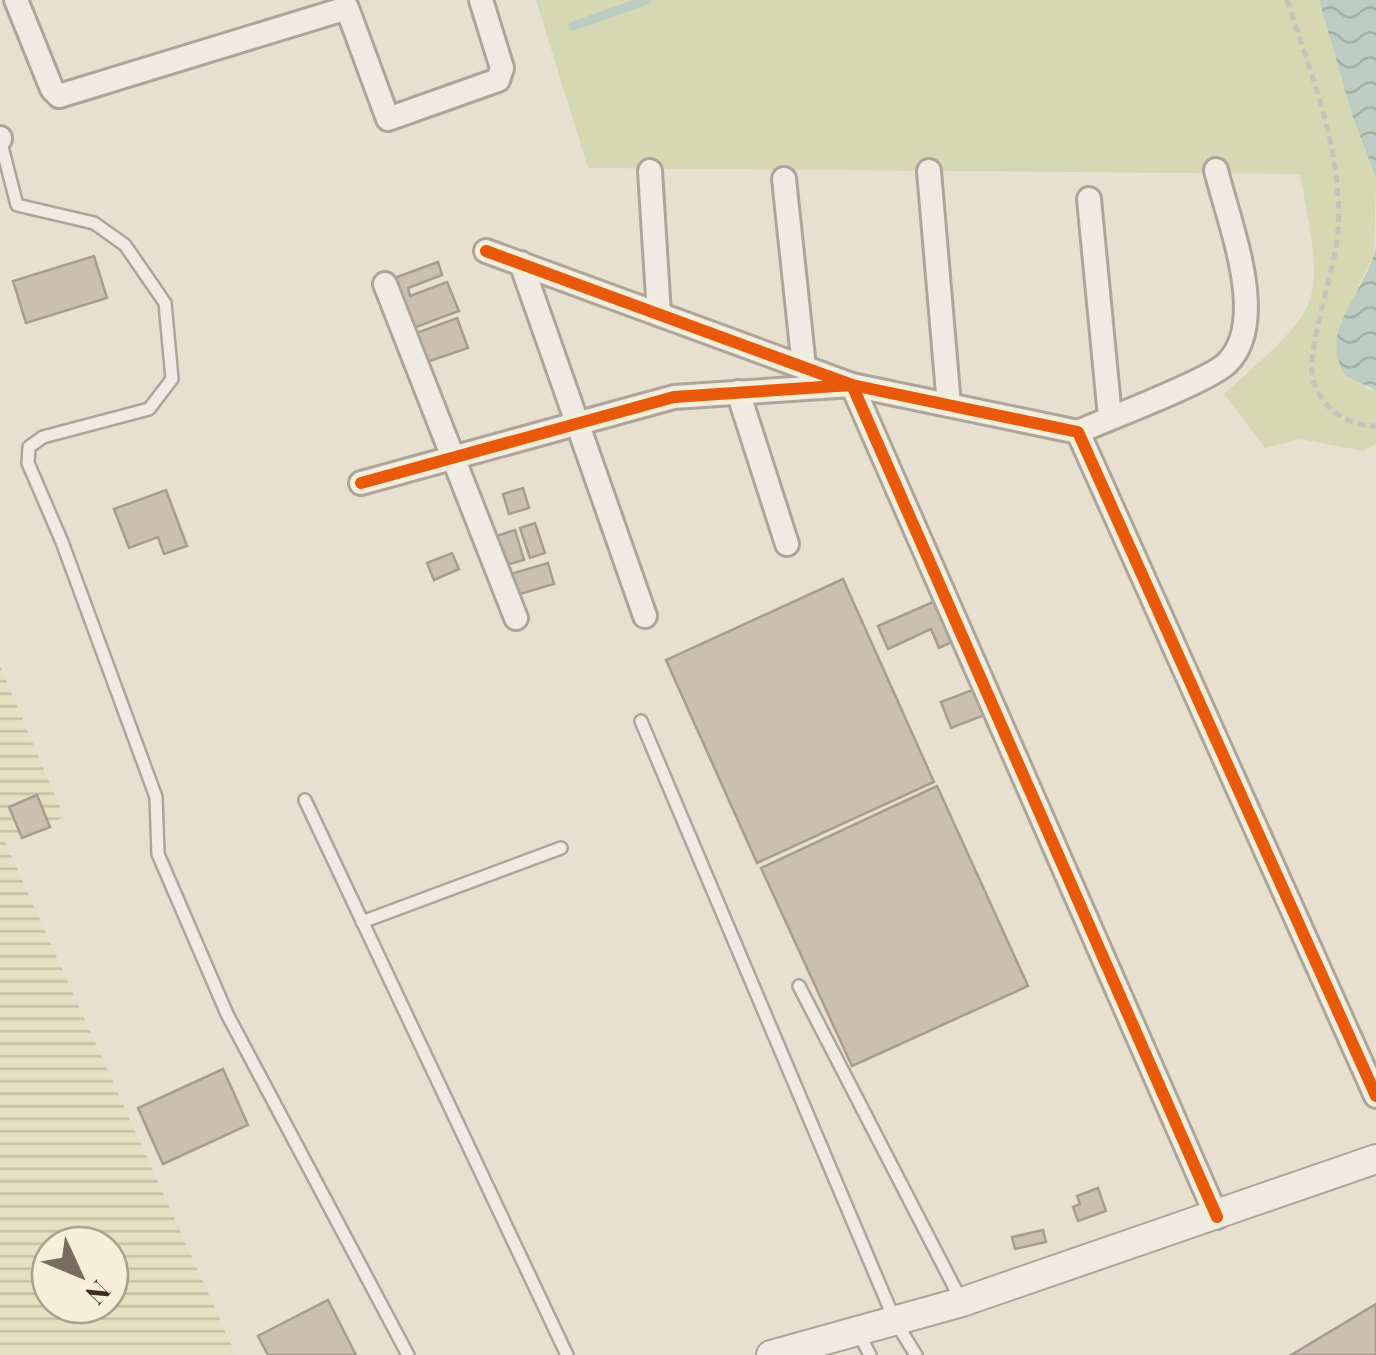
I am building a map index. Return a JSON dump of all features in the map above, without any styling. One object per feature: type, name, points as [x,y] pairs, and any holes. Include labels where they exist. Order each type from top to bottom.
[{"type":"street","points":[[16,0],[52,89],[59,96],[346,4],[388,119],[498,80],[502,68],[482,0]]},
{"type":"street","points":[[486,251],[852,385],[1078,432],[1226,365],[1246,334],[1248,304],[1216,170]]},
{"type":"street","points":[[650,171],[659,314]]},
{"type":"street","points":[[928,171],[949,405]]},
{"type":"street","points":[[784,180],[804,367]]},
{"type":"street","points":[[1089,199],[1110,417]]},
{"type":"street","points":[[521,264],[574,424],[645,616]]},
{"type":"street","points":[[385,284],[516,618]]},
{"type":"street","points":[[361,483],[674,397],[852,385]]},
{"type":"street","points":[[852,385],[1217,1218]]},
{"type":"street","points":[[738,392],[787,544]]},
{"type":"street","points":[[1078,432],[1376,1096]]},
{"type":"street","points":[[771,1355],[864,1343],[895,1321],[1217,1218],[1376,1159]]},
{"type":"lane","points":[[0,138],[18,205],[94,223],[125,244],[164,303],[172,379],[149,408],[43,437],[30,447],[28,463],[62,542],[156,797],[158,854],[227,1014],[408,1355]]},
{"type":"lane","points":[[641,721],[895,1321],[916,1355]]},
{"type":"lane","points":[[305,800],[567,1355]]},
{"type":"lane","points":[[362,922],[561,848]]},
{"type":"lane","points":[[799,986],[962,1302]]},
{"type":"path","points":[[1286,0],[1327,123],[1338,192],[1335,262],[1313,344],[1312,375],[1325,403],[1337,414],[1352,423],[1376,426]]},
{"type":"shaded area","points":[[0,666],[64,817],[5,842],[236,1355],[0,1355]]},
{"type":"green space","points":[[536,0],[1319,0],[1352,115],[1376,178],[1374,255],[1339,326],[1366,389],[1376,390],[1376,444],[1363,451],[1301,439],[1265,448],[1224,394],[1282,340],[1310,300],[1313,252],[1300,174],[588,168]]},
{"type":"water","points":[[1319,0],[1376,0],[1376,178],[1352,115]]},
{"type":"water","points":[[1376,246],[1376,390],[1346,376],[1336,343]]},
{"type":"building","points":[[94,256],[107,298],[26,323],[13,281]]},
{"type":"building","points":[[438,262],[442,275],[408,288],[410,296],[447,282],[459,311],[408,330],[389,280]]},
{"type":"building","points":[[457,318],[468,348],[421,364],[411,335]]},
{"type":"building","points":[[523,488],[529,508],[509,514],[503,494]]},
{"type":"building","points":[[166,490],[187,546],[164,554],[158,537],[129,548],[114,509]]},
{"type":"building","points":[[535,523],[545,553],[530,558],[520,528]]},
{"type":"building","points":[[515,530],[524,560],[499,567],[490,538]]},
{"type":"building","points":[[452,553],[459,569],[434,580],[427,563]]},
{"type":"building","points":[[548,563],[554,584],[510,597],[504,576]]},
{"type":"building","points":[[843,579],[934,782],[757,863],[666,660]]},
{"type":"building","points":[[940,599],[958,639],[939,648],[931,629],[888,649],[878,626]]},
{"type":"building","points":[[980,687],[990,713],[951,728],[941,702]]},
{"type":"building","points":[[937,786],[1028,986],[852,1066],[761,868]]},
{"type":"building","points":[[37,795],[50,827],[22,838],[9,807]]},
{"type":"building","points":[[223,1069],[248,1125],[163,1164],[138,1108]]},
{"type":"building","points":[[1098,1188],[1106,1211],[1078,1221],[1073,1207],[1080,1204],[1077,1196]]},
{"type":"building","points":[[1043,1230],[1046,1242],[1015,1249],[1012,1237]]},
{"type":"building","points":[[328,1300],[356,1355],[268,1355],[258,1336]]},
{"type":"building","points":[[1376,1304],[1376,1355],[1291,1355]]},
{"type":"waterway","points":[[573,26],[647,0]]},
{"type":"cycle path","points":[[486,251],[852,385],[1078,432],[1376,1096]]},
{"type":"cycle path","points":[[361,483],[674,397],[852,385],[1217,1217]]}]
